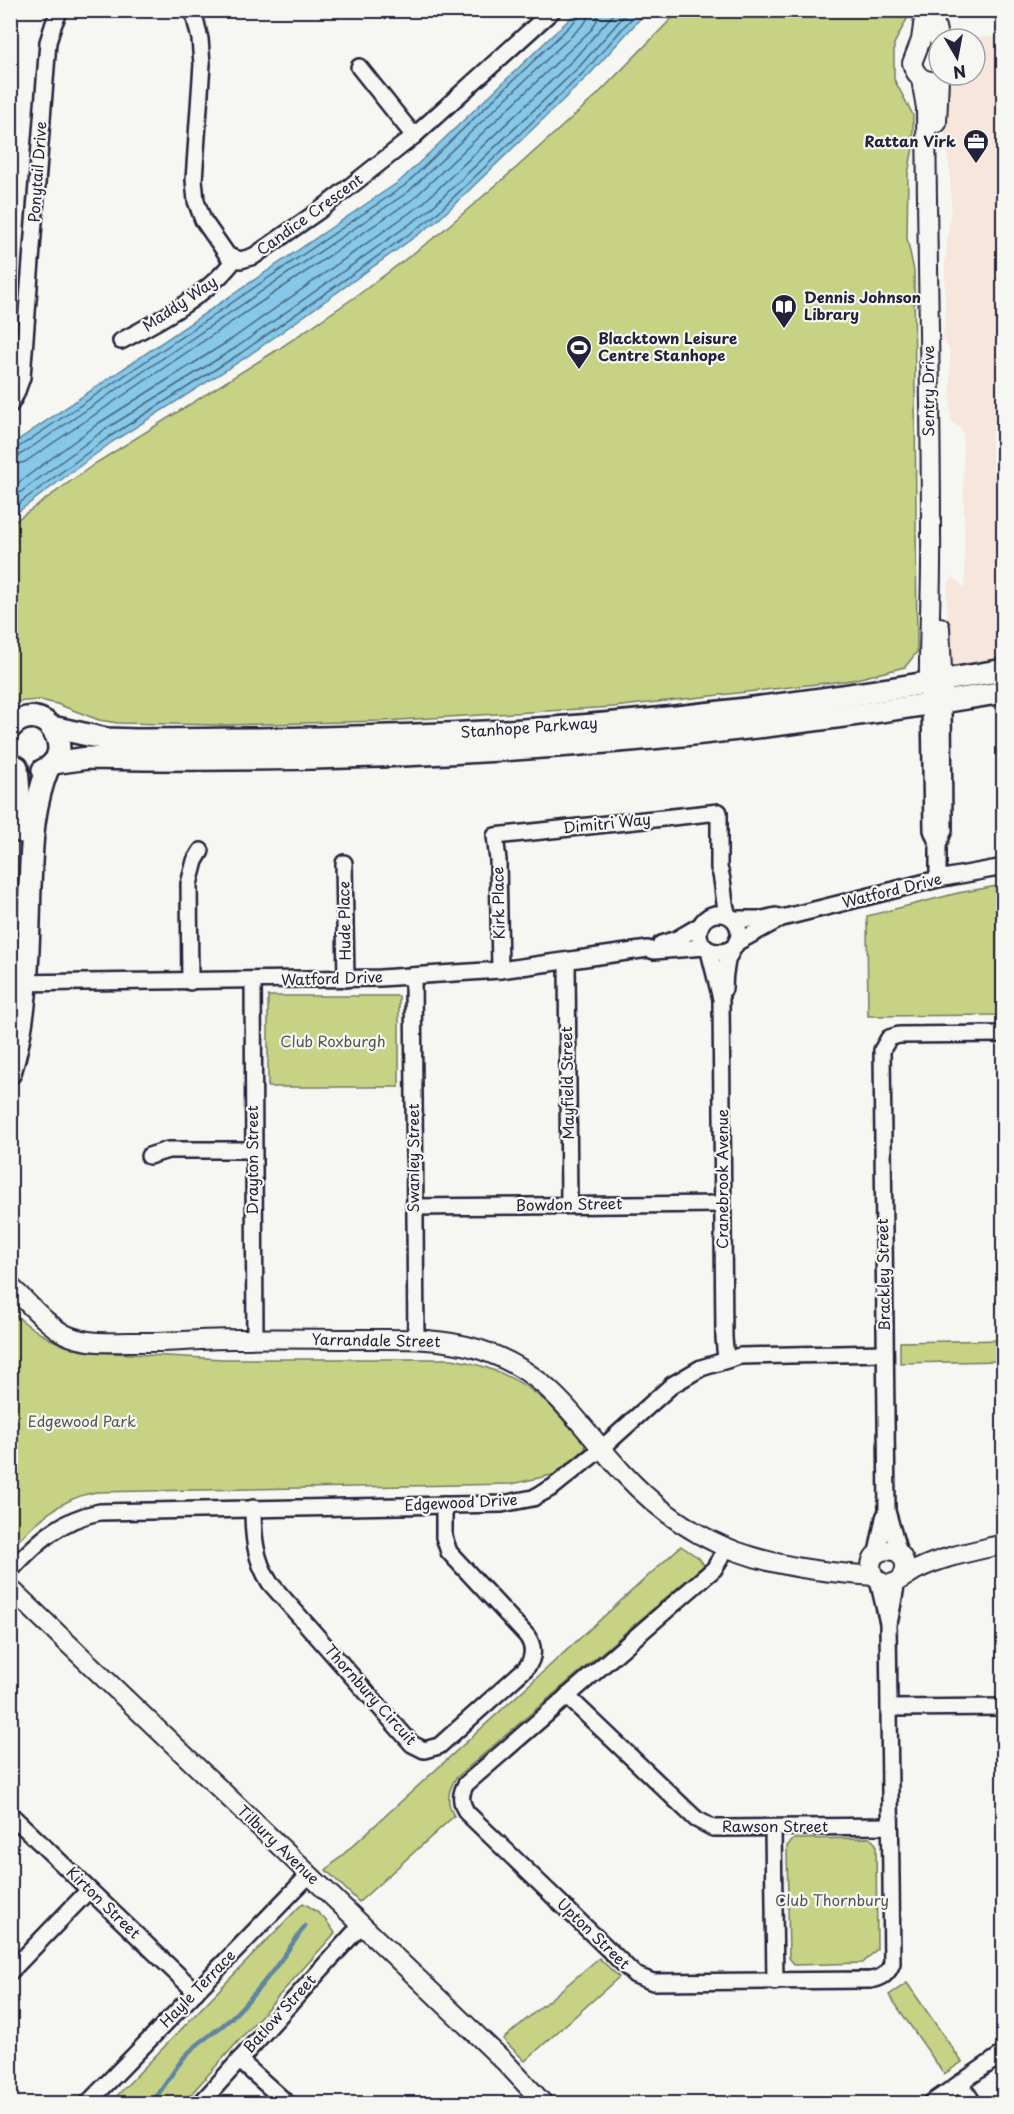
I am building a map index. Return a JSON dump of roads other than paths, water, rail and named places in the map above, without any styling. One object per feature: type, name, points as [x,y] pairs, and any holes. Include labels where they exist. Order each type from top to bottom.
[{"type":"main road","name":"Stanhope Parkway","points":[[11,726],[21,720],[31,718],[47,722],[52,727],[106,739],[137,740],[311,739],[523,730],[636,721],[834,698],[1004,670]]},
{"type":"main road","name":"Stanhope Parkway","points":[[12,763],[33,772],[51,765],[88,758],[317,759],[496,751],[704,734],[1004,692]]},
{"type":"main road","points":[[10,1030],[21,983],[36,804],[58,748],[58,741],[52,727]]},
{"type":"main road","points":[[10,1073],[22,1025],[22,828],[12,763]]},
{"type":"street","points":[[193,10],[202,52],[194,180],[196,201],[203,220],[223,251],[234,260]]},
{"type":"street","name":"Candice Crescent","points":[[234,260],[247,259],[264,249],[328,204],[414,136],[553,10]]},
{"type":"street","points":[[918,49],[923,33],[924,18],[928,10]]},
{"type":"street","points":[[932,10],[936,27]]},
{"type":"street","name":"Ponytail Drive","points":[[10,405],[22,377],[48,42],[57,12]]},
{"type":"street","points":[[918,49],[927,45]]},
{"type":"street","name":"Sentry Drive","points":[[918,49],[912,63],[916,74],[927,76]]},
{"type":"street","points":[[359,67],[414,136]]},
{"type":"street","name":"Sentry Drive","points":[[936,87],[938,393],[936,703]]},
{"type":"street","name":"Maddy Way","points":[[121,341],[209,288],[234,260]]},
{"type":"street","points":[[936,703],[932,830],[938,845],[938,879]]},
{"type":"street","name":"Dimitri Way","points":[[495,836],[719,812],[719,868]]},
{"type":"street","name":"Kirk Place","points":[[495,836],[498,860],[500,970]]},
{"type":"street","points":[[190,982],[189,884],[195,861],[201,851]]},
{"type":"street","name":"Hude Place","points":[[344,863],[345,979]]},
{"type":"street","name":"Watford Drive","points":[[735,946],[782,918],[938,879],[1004,867]]},
{"type":"street","points":[[719,868],[723,895],[739,931],[735,946],[721,953],[707,949],[699,937],[713,899],[719,868]]},
{"type":"street","points":[[703,922],[716,914],[731,917]]},
{"type":"street","name":"Watford Drive","points":[[731,917],[763,919],[777,916],[782,918]]},
{"type":"street","name":"Watford Drive","points":[[648,949],[651,945],[676,939],[703,922]]},
{"type":"street","name":"Cranebrook Avenue","points":[[721,999],[724,994],[727,963],[735,946]]},
{"type":"street","name":"Watford Drive","points":[[21,983],[253,981],[413,976],[500,970],[648,949],[654,951],[707,949]]},
{"type":"street","name":"Cranebrook Avenue","points":[[707,949],[721,999],[726,1359]]},
{"type":"street","name":"Mayfield Street","points":[[567,962],[569,1205]]},
{"type":"street","name":"Swanley Street","points":[[413,976],[416,1340]]},
{"type":"street","name":"Drayton Street","points":[[253,981],[255,1339]]},
{"type":"street","name":"Brackley Street","points":[[900,1555],[887,1511],[881,1055],[886,1041],[900,1035],[1004,1034]]},
{"type":"street","points":[[149,1156],[168,1150],[253,1150]]},
{"type":"street","name":"Bowdon Street","points":[[414,1207],[723,1204]]},
{"type":"street","name":"Yarrandale Street","points":[[10,1286],[56,1328],[76,1338],[95,1341],[416,1340],[457,1344],[479,1350],[513,1364],[559,1397],[621,1471],[656,1505],[688,1528],[726,1548],[784,1566],[876,1578]]},
{"type":"street","name":"Edgewood Drive","points":[[10,1571],[48,1533],[87,1514],[111,1511],[513,1503],[532,1498],[552,1487],[602,1448],[682,1378],[700,1368],[726,1359],[749,1355],[885,1353]]},
{"type":"street","name":"Thornbury Circuit","points":[[253,1508],[256,1552],[261,1569],[270,1583],[412,1744],[424,1750],[439,1746],[526,1668],[533,1653],[532,1645],[526,1635],[449,1552],[444,1537],[444,1505]]},
{"type":"street","name":"Brackley Street","points":[[876,1555],[887,1511]]},
{"type":"street","points":[[955,1555],[900,1555],[890,1550],[876,1555],[871,1566],[876,1578],[887,1584],[955,1555],[1004,1544]]},
{"type":"street","name":"Upton Street","points":[[726,1548],[714,1569],[466,1784],[462,1791],[461,1799],[467,1813],[641,1978],[661,1983],[870,1980],[879,1978],[890,1970],[892,1963],[888,1623],[876,1578]]},
{"type":"street","name":"Yarrandale Street","points":[[826,1570],[876,1555]]},
{"type":"street","points":[[899,1579],[905,1567],[900,1555]]},
{"type":"street","name":"Upton Street","points":[[888,1623],[899,1579]]},
{"type":"street","name":"Tilbury Avenue","points":[[10,1588],[514,2071],[544,2103]]},
{"type":"street","name":"Rawson Street","points":[[567,1696],[703,1824],[722,1828],[890,1826]]},
{"type":"street","points":[[890,1708],[1004,1707]]},
{"type":"street","name":"Kirton Street","points":[[10,1814],[196,1992]]},
{"type":"street","points":[[773,1828],[775,1982]]},
{"type":"street","name":"Hayle Terrace","points":[[87,2103],[309,1875]]},
{"type":"street","points":[[10,1972],[89,1890]]},
{"type":"street","name":"Batlow Street","points":[[200,2103],[361,1924]]},
{"type":"street","points":[[930,2103],[1004,2053]]},
{"type":"street","points":[[239,2060],[288,2103]]},
{"type":"street","points":[[960,2083],[974,2103]]},
{"type":"water","points":[[578,11],[647,11],[589,75],[437,221],[245,358],[112,442],[11,517],[11,445],[400,181]]},
{"type":"waterway","points":[[150,2104],[186,2055],[229,2020],[260,1987],[305,1926]]},
{"type":"place","name":"Rattan Virk","points":[[976,165]]},
{"type":"place","name":"Dennis Johnson Library","points":[[784,330]]},
{"type":"place","name":"Blacktown Leisure Centre Stanhope","points":[[579,371]]},
{"type":"park label","name":"Club Roxburgh","points":[[333,1042]]},
{"type":"park label","name":"Edgewood Park","points":[[82,1422]]},
{"type":"park label","name":"Club Thornbury","points":[[832,1901]]}]
